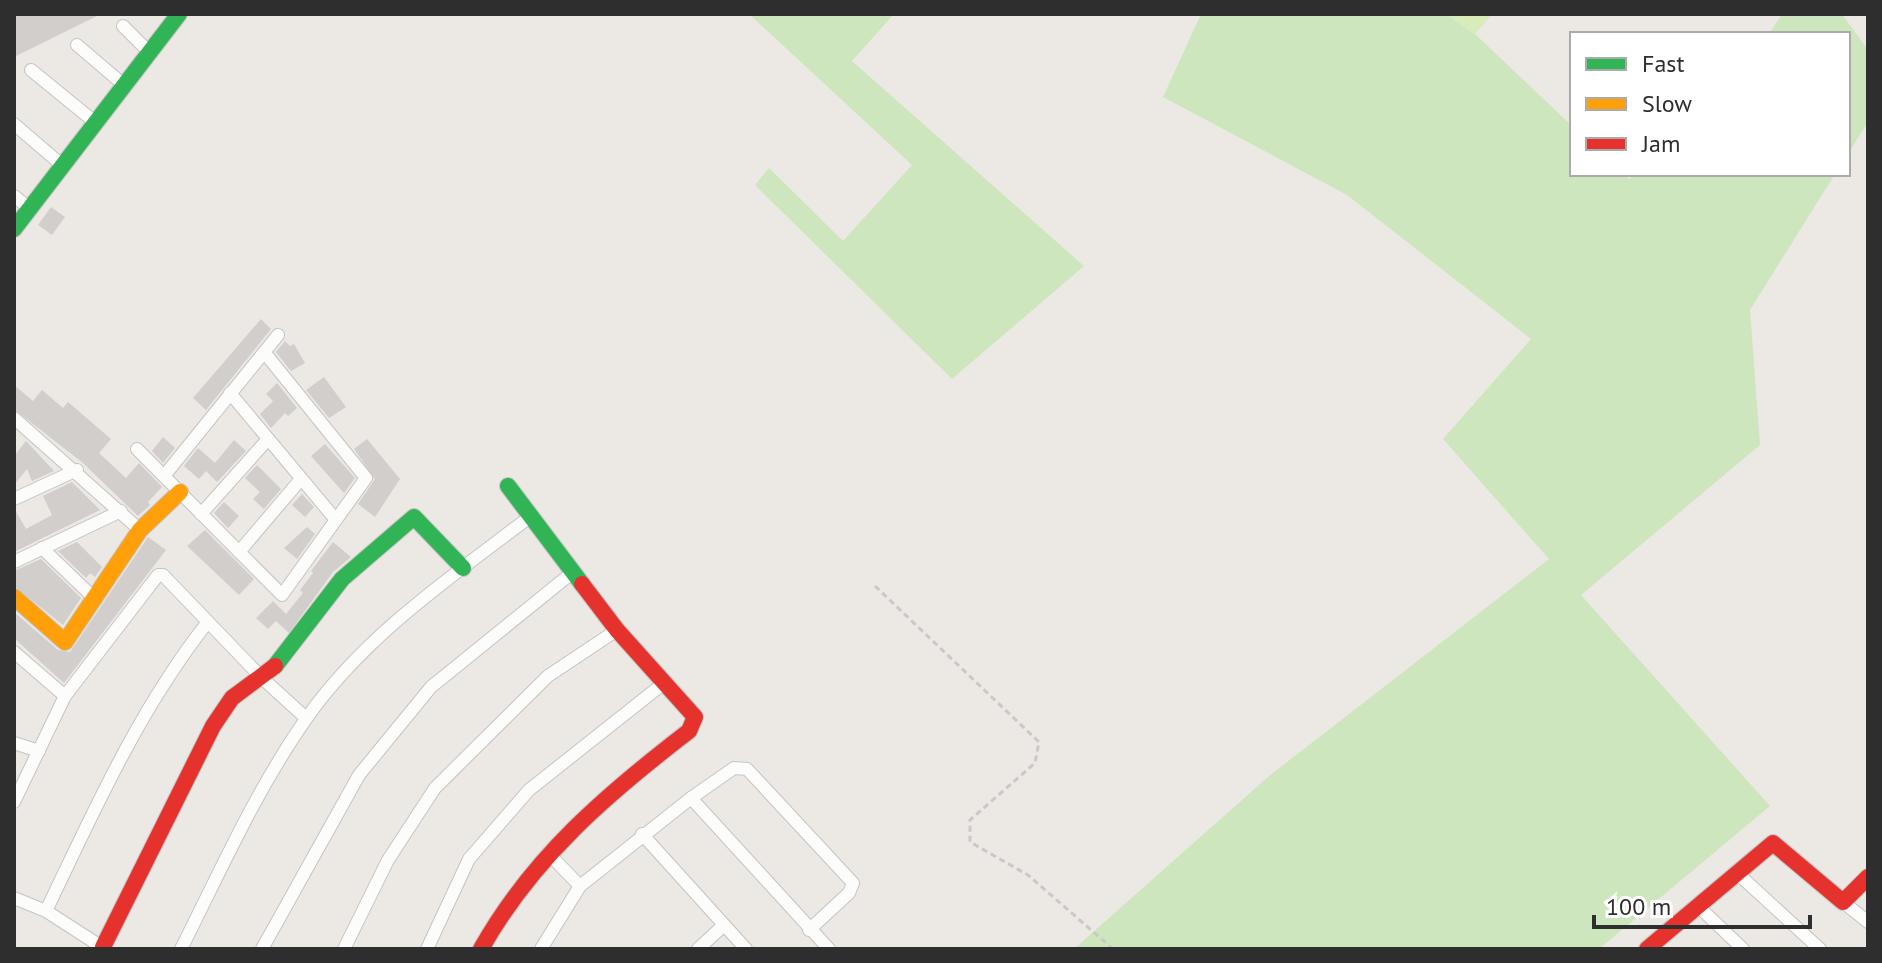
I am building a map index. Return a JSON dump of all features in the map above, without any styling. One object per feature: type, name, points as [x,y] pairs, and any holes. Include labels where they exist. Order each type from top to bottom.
[{"type":"street","points":[[14,229],[178,14]]},
{"type":"street","points":[[123,26],[149,52]]},
{"type":"street","points":[[77,45],[124,85]]},
{"type":"street","points":[[31,70],[96,123]]},
{"type":"street","points":[[14,124],[63,166]]},
{"type":"street","points":[[14,196],[30,209]]},
{"type":"street","points":[[164,476],[278,335]]},
{"type":"street","points":[[137,449],[282,595],[366,478],[264,352]]},
{"type":"street","points":[[230,393],[336,520]]},
{"type":"street","points":[[14,418],[77,470],[140,530]]},
{"type":"street","points":[[201,514],[268,439]]},
{"type":"street","points":[[17,495],[77,470]]},
{"type":"street","points":[[239,552],[301,479]]},
{"type":"street","points":[[481,949],[491,929],[548,853],[611,791],[693,725],[695,717],[617,630],[508,486]]},
{"type":"street","points":[[14,597],[65,642],[140,530],[180,492]]},
{"type":"street","points":[[14,562],[121,511]]},
{"type":"street","points":[[181,949],[267,781],[306,718],[357,658],[403,614],[531,516]]},
{"type":"street","points":[[14,898],[46,911],[104,948],[213,726],[232,698],[282,661],[342,579],[409,518],[419,519],[463,568]]},
{"type":"street","points":[[42,548],[94,598]]},
{"type":"street","points":[[262,949],[359,775],[431,687],[573,572]]},
{"type":"street","points":[[14,802],[65,696],[152,578],[163,575],[262,678],[306,718]]},
{"type":"street","points":[[46,911],[124,749],[167,674],[207,623]]},
{"type":"street","points":[[344,949],[388,860],[435,788],[548,676],[617,630]]},
{"type":"street","points":[[14,652],[65,696]]},
{"type":"street","points":[[427,949],[469,859],[529,790],[664,683]]},
{"type":"street","points":[[14,743],[39,751]]},
{"type":"street","points":[[541,949],[580,886],[642,834],[734,768],[747,769],[853,883],[849,893],[809,930]]},
{"type":"street","points":[[691,798],[829,949]]},
{"type":"street","points":[[642,834],[746,949]]},
{"type":"street","points":[[1655,947],[1773,843],[1868,922]]},
{"type":"street","points":[[548,853],[580,886]]},
{"type":"street","points":[[1737,873],[1820,949]]},
{"type":"street","points":[[1843,902],[1868,877]]},
{"type":"street","points":[[1698,906],[1743,949]]},
{"type":"street","points":[[698,949],[724,925]]},
{"type":"path","points":[[875,586],[1039,742],[1035,763],[970,820],[970,842],[1028,875],[1113,949]]},
{"type":"green space","points":[[749,14],[894,14],[852,61],[1084,266],[952,379],[755,185],[769,168],[843,241],[912,165]]},
{"type":"green space","points":[[1201,14],[1446,14],[1475,34],[1570,124],[1570,176],[1625,176],[1629,179],[1634,176],[1834,176],[1750,310],[1760,445],[1581,595],[1770,806],[1599,949],[1074,949],[1269,776],[1549,559],[1443,439],[1531,339],[1347,195],[1163,97]]},
{"type":"green space","points":[[1446,14],[1492,14],[1475,34]]},
{"type":"green space","points":[[1782,14],[1842,14],[1868,50],[1868,122],[1850,151],[1850,32],[1770,32]]},
{"type":"building","points":[[14,14],[101,14],[14,57]]},
{"type":"building","points":[[51,207],[65,217],[52,235],[38,225]]},
{"type":"building","points":[[261,319],[271,329],[206,410],[193,398]]},
{"type":"building","points":[[285,341],[290,346],[294,344],[305,363],[291,371],[276,352]]},
{"type":"building","points":[[324,377],[346,407],[329,418],[306,390]]},
{"type":"building","points":[[277,383],[297,408],[288,416],[285,413],[271,428],[260,414],[273,401],[266,394]]},
{"type":"building","points":[[14,385],[33,401],[42,390],[63,408],[68,402],[111,439],[99,453],[126,478],[139,463],[162,487],[148,502],[150,505],[138,516],[83,463],[14,409]]},
{"type":"building","points":[[163,437],[175,448],[163,463],[152,451]]},
{"type":"building","points":[[367,439],[400,479],[375,517],[358,504],[375,479],[354,449]]},
{"type":"building","points":[[234,440],[246,451],[217,482],[206,471],[199,479],[184,466],[198,448],[215,463]]},
{"type":"building","points":[[26,441],[54,471],[32,481],[27,469],[14,485],[14,456]]},
{"type":"building","points":[[325,444],[355,478],[344,493],[311,456]]},
{"type":"building","points":[[257,465],[281,489],[264,509],[253,499],[260,492],[245,478]]},
{"type":"building","points":[[72,482],[100,510],[14,552],[14,508],[26,529],[52,515],[43,496]]},
{"type":"building","points":[[302,494],[314,507],[305,517],[292,505]]},
{"type":"building","points":[[224,502],[239,516],[228,528],[214,513]]},
{"type":"building","points":[[307,527],[315,534],[297,559],[284,548]]},
{"type":"building","points":[[205,530],[254,579],[239,595],[187,546]]},
{"type":"building","points":[[148,537],[166,550],[64,683],[14,638],[14,612],[58,650],[70,652]]},
{"type":"building","points":[[77,542],[102,567],[95,577],[90,573],[86,578],[58,551]]},
{"type":"building","points":[[333,542],[351,557],[333,572],[289,633],[276,621],[268,629],[256,618],[273,601],[286,614],[303,593],[300,590],[313,573],[311,571]]},
{"type":"building","points":[[41,559],[81,598],[63,625],[14,586],[14,571]]},
{"type":"traffic: fast","points":[[14,229],[179,14]]},
{"type":"traffic: fast","points":[[508,486],[582,584]]},
{"type":"traffic: fast","points":[[275,666],[342,579],[414,517],[463,568]]},
{"type":"traffic: slow","points":[[14,597],[65,642],[140,530],[180,492]]},
{"type":"traffic: jam","points":[[481,949],[523,885],[548,857],[601,804],[689,731],[695,717],[617,630],[582,584]]},
{"type":"traffic: jam","points":[[103,947],[213,726],[232,698],[275,666]]},
{"type":"traffic: jam","points":[[1647,949],[1773,843],[1843,902],[1868,877]]}]
